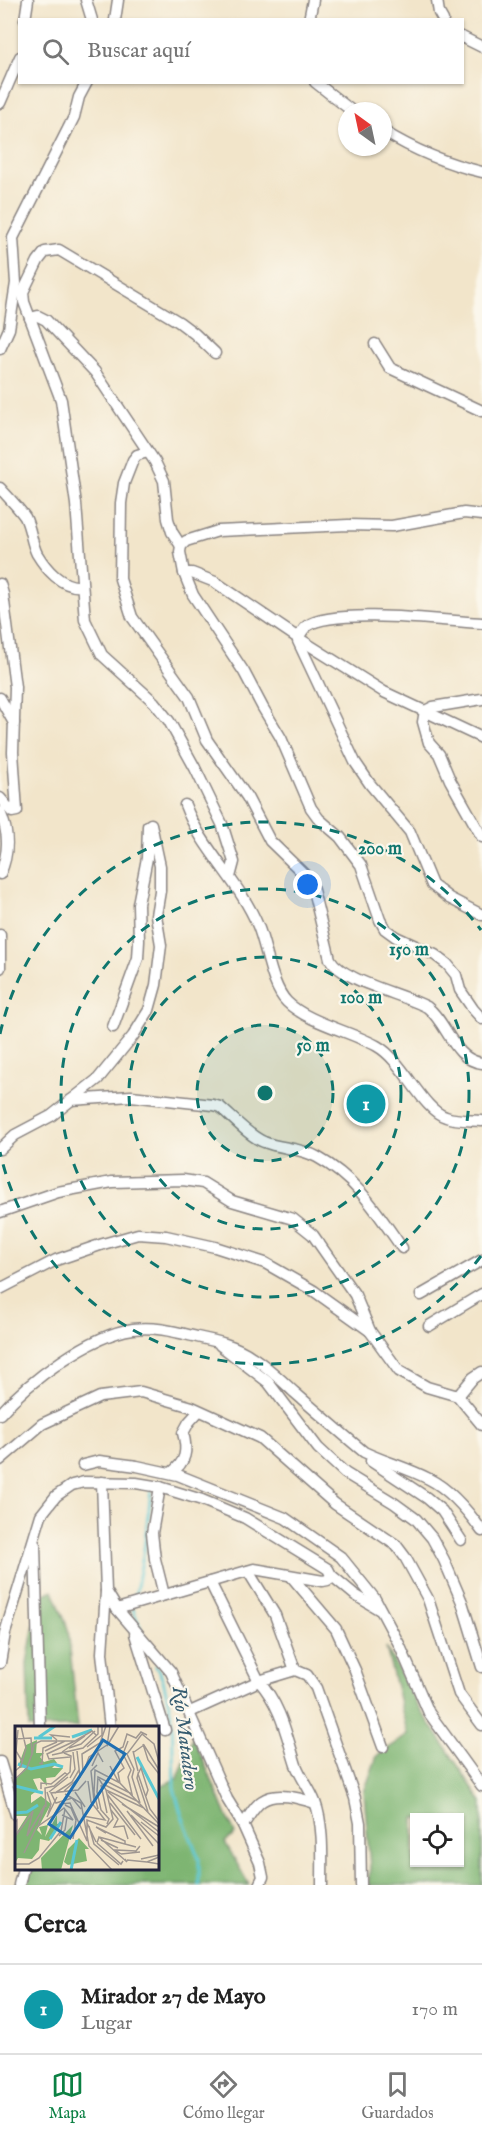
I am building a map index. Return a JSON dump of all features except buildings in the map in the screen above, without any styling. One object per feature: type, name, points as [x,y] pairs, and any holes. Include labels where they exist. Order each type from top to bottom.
[{"type":"street","points":[[25,18],[28,0]]},
{"type":"street","points":[[86,0],[91,18]]},
{"type":"street","points":[[115,18],[118,0]]},
{"type":"street","points":[[309,18],[313,0]]},
{"type":"street","points":[[437,0],[442,18]]},
{"type":"street","points":[[464,38],[482,47]]},
{"type":"street","points":[[0,104],[18,62]]},
{"type":"street","points":[[0,349],[9,330],[16,283],[13,238],[74,117],[79,97],[86,84]]},
{"type":"street","points":[[318,84],[341,102]]},
{"type":"street","points":[[392,137],[461,167],[482,172]]},
{"type":"street","points":[[215,353],[179,322],[59,250],[50,250],[42,255],[23,292],[24,302],[61,400],[76,504],[85,620],[102,655],[162,710],[195,768],[222,825],[231,850],[234,862],[230,877]]},
{"type":"street","points":[[30,318],[38,316],[46,320],[95,372],[148,452],[161,473],[168,519],[176,540],[181,546]]},
{"type":"street","points":[[375,344],[390,368],[482,411]]},
{"type":"street","points":[[148,452],[137,455],[133,459],[124,483],[121,503],[120,579],[132,617],[189,698],[207,740],[247,797],[270,842],[304,874],[312,886],[330,958],[334,965],[353,977],[427,1007],[436,1016],[460,1052],[471,1061],[482,1063]]},
{"type":"street","points":[[0,488],[24,516],[37,553],[53,574],[63,583],[81,586]]},
{"type":"street","points":[[482,515],[464,513],[392,526],[348,525],[218,531],[194,537],[181,546],[180,552],[184,573],[193,595],[244,672],[281,738],[311,808],[319,819],[340,837],[361,865],[385,929],[396,937],[435,955],[447,964],[456,975],[460,990],[482,1019]]},
{"type":"street","points":[[184,573],[192,573],[215,582],[384,692],[482,738]]},
{"type":"street","points":[[0,584],[15,687],[13,752],[17,811],[12,812],[0,798]]},
{"type":"street","points":[[482,623],[378,615],[322,619],[307,626],[298,638],[298,643],[314,672],[335,723],[355,762],[410,832],[432,885],[449,898],[482,915]]},
{"type":"street","points":[[0,698],[14,724]]},
{"type":"street","points":[[482,699],[433,707],[426,711],[423,722],[429,743],[439,754],[450,780],[482,837]]},
{"type":"street","points":[[185,805],[202,839],[230,877],[258,925],[276,982],[287,1002],[307,1015],[386,1051],[428,1104],[439,1114],[450,1118],[482,1120]]},
{"type":"street","points":[[0,812],[5,822],[7,835],[6,854],[0,874]]},
{"type":"street","points":[[0,1149],[15,1135],[51,1116],[98,1079],[121,1052],[144,1019],[153,999],[161,952],[156,915],[160,879],[153,831],[149,824],[147,858],[138,904],[140,941],[138,958],[113,1027]]},
{"type":"street","points":[[0,935],[0,968]]},
{"type":"street","points":[[70,1100],[131,1096],[220,1107],[264,1142],[290,1147],[316,1156],[335,1168],[356,1185],[368,1199],[402,1248]]},
{"type":"street","points":[[0,1158],[27,1132],[27,1128]]},
{"type":"street","points":[[0,1212],[58,1192],[112,1182],[183,1180],[203,1183],[232,1201],[283,1214],[304,1226],[313,1235],[355,1295],[370,1331],[399,1371],[427,1387],[458,1396],[482,1425]]},
{"type":"street","points":[[0,1289],[56,1260],[103,1244],[138,1234],[166,1236],[215,1247],[265,1263],[314,1292],[370,1331]]},
{"type":"street","points":[[421,1295],[482,1260]]},
{"type":"street","points":[[429,1326],[482,1294]]},
{"type":"street","points":[[0,1414],[34,1382],[90,1344],[110,1335],[134,1329],[165,1330],[230,1345],[252,1356],[364,1452],[377,1466],[427,1498],[442,1511],[461,1540]]},
{"type":"street","points":[[213,1341],[268,1382],[318,1448],[345,1473],[416,1519],[432,1538],[462,1602],[482,1667]]},
{"type":"street","points":[[458,1396],[473,1378],[482,1372]]},
{"type":"street","points":[[0,1460],[42,1424],[100,1397],[141,1392],[199,1411],[260,1438],[335,1504],[396,1545],[428,1599],[459,1694],[482,1725]]},
{"type":"street","points":[[171,1473],[180,1466],[187,1447],[183,1433],[199,1411]]},
{"type":"street","points":[[364,1452],[386,1463],[431,1479],[457,1500],[482,1531]]},
{"type":"street","points":[[82,1465],[99,1461],[171,1473],[285,1518],[341,1557],[366,1586],[381,1611],[429,1713],[482,1786]]},
{"type":"street","points":[[0,1663],[4,1633],[41,1515],[49,1503],[64,1490],[84,1482],[136,1483],[160,1487],[202,1500],[245,1518],[328,1569],[331,1575],[355,1595],[381,1611]]},
{"type":"street","points":[[102,1482],[106,1591],[102,1653],[110,1726]]},
{"type":"street","points":[[160,1487],[152,1533],[155,1559],[165,1595]]},
{"type":"street","points":[[34,1536],[40,1726]]},
{"type":"street","points":[[117,1609],[254,1569],[326,1581],[331,1575]]},
{"type":"street","points":[[248,1571],[275,1615],[295,1670]]},
{"type":"street","points":[[291,1576],[321,1609],[344,1643],[384,1747]]},
{"type":"street","points":[[210,1582],[259,1681],[270,1694],[284,1721],[297,1766],[315,1803],[321,1850],[322,1885]]},
{"type":"street","points":[[106,1591],[117,1609],[171,1672],[227,1799],[243,1825],[262,1868],[263,1877],[259,1885]]},
{"type":"street","points":[[134,1628],[165,1730]]},
{"type":"street","points":[[190,1712],[259,1681],[295,1670],[308,1675],[316,1688],[356,1798],[360,1823],[361,1885]]},
{"type":"street","points":[[0,1761],[15,1812]]},
{"type":"street","points":[[243,1825],[261,1802],[272,1797],[297,1798],[315,1803]]},
{"type":"street","points":[[19,1885],[23,1870]]},
{"type":"green space","points":[[53,1590],[68,1629],[78,1726],[29,1726],[27,1663],[39,1597]]},
{"type":"green space","points":[[386,1647],[415,1701],[482,1802],[482,1885],[368,1885],[370,1867],[364,1792],[377,1756],[408,1735]]},
{"type":"green space","points":[[193,1737],[235,1834],[225,1842],[249,1885],[29,1885],[28,1876],[31,1870],[159,1870],[159,1787],[178,1778]]},
{"type":"waterway","name":"Río Matadero","points":[[135,1597],[144,1550],[151,1491]]},
{"type":"waterway","name":"Río Matadero","points":[[133,1609],[141,1630]]},
{"type":"waterway","name":"Río Matadero","points":[[156,1666],[163,1680],[172,1718],[174,1788],[199,1859],[199,1885]]},
{"type":"place","name":"Mirador 27 de Mayo","points":[[366,1104]]}]
